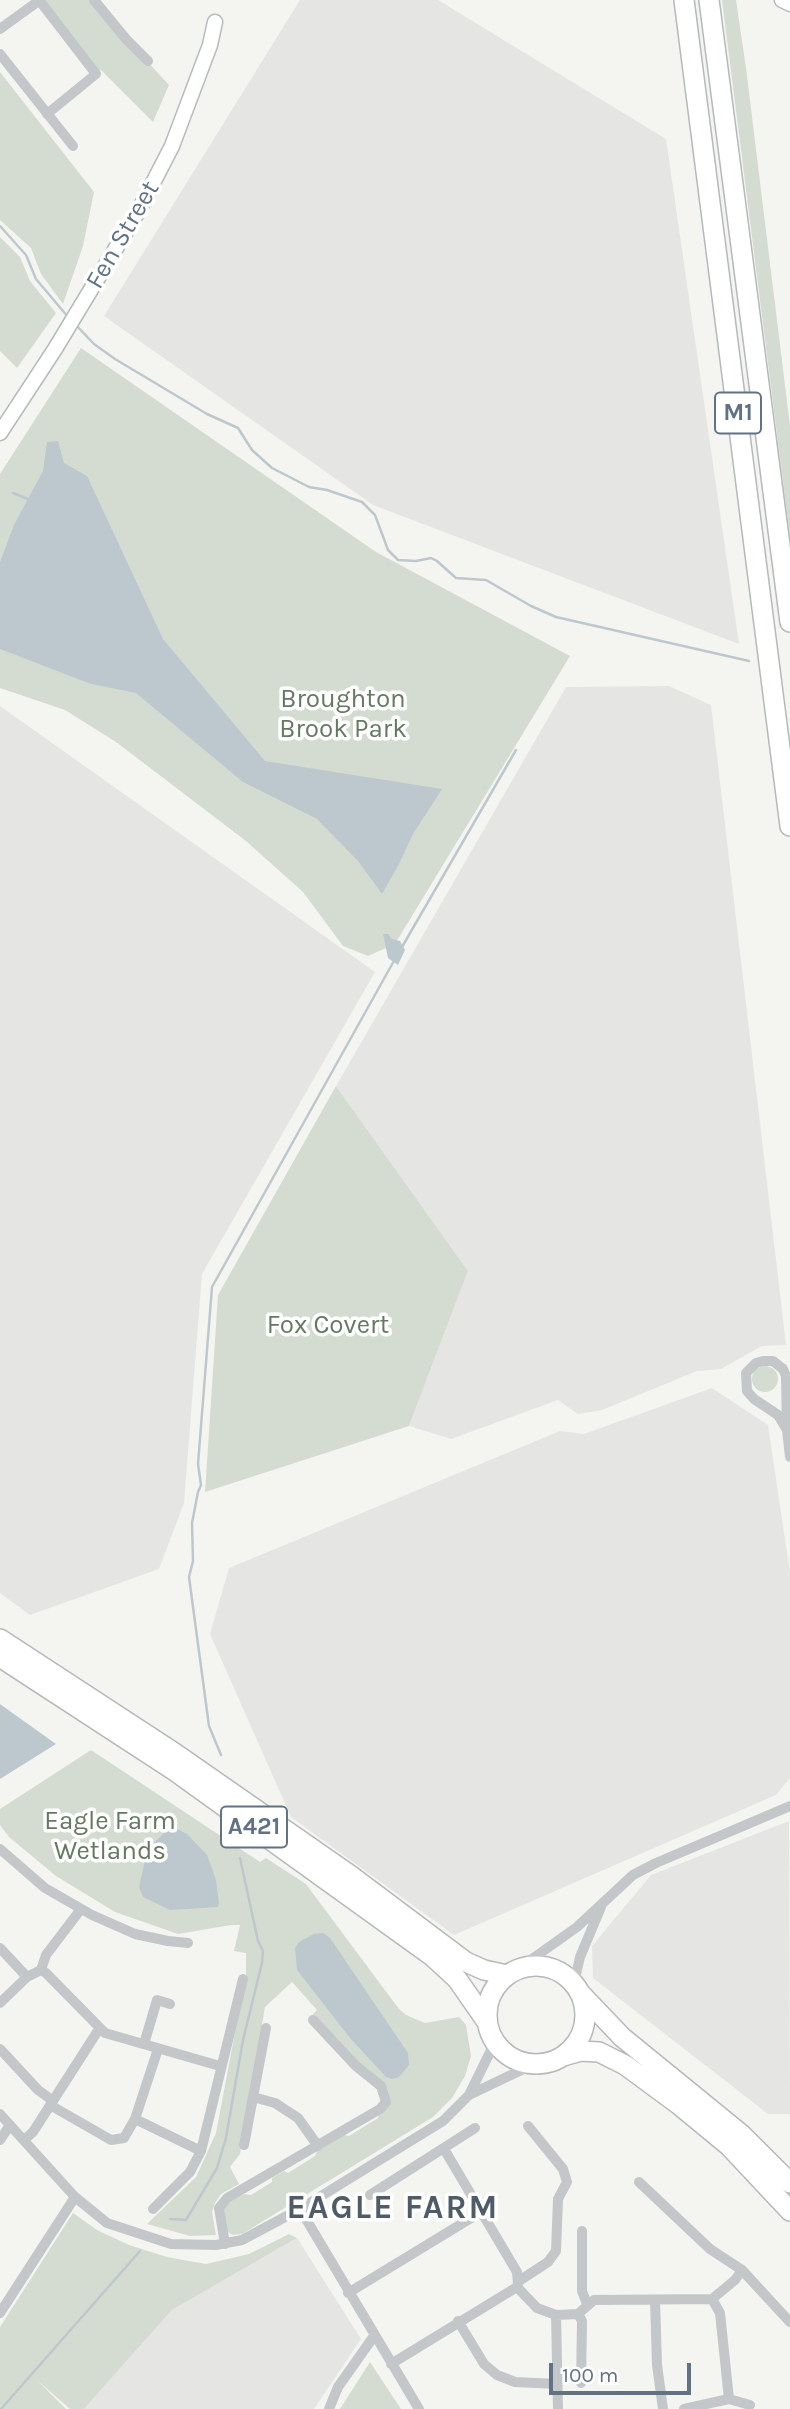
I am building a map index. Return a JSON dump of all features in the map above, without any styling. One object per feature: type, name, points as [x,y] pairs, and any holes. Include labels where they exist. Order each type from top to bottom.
[{"type":"highway","name":"M1","points":[[684,0],[790,826]]},
{"type":"highway","name":"M1","points":[[709,0],[790,622]]},
{"type":"highway","name":"A421","points":[[0,1639],[176,1754],[328,1860],[466,1962],[484,1970],[513,1972]]},
{"type":"highway","name":"A421","points":[[0,1657],[175,1771],[432,1956],[457,1979],[487,2022]]},
{"type":"highway","points":[[790,2183],[741,2134],[622,2037],[562,1973],[548,1967],[533,1966],[513,1972],[498,1984],[487,2008],[487,2022],[495,2042],[506,2053],[519,2061],[534,2064],[582,2051],[599,2052],[625,2064],[729,2146],[790,2211]]},
{"type":"highway","points":[[563,2056],[582,2034],[584,2004],[577,1988]]},
{"type":"street","points":[[0,29],[39,0],[96,74],[47,114]]},
{"type":"street","points":[[94,0],[148,61]]},
{"type":"street","points":[[782,0],[790,4]]},
{"type":"street","name":"Fen Street","points":[[0,433],[134,219],[172,146],[210,45],[215,22]]},
{"type":"street","points":[[0,54],[73,146]]},
{"type":"street","points":[[787,1430],[778,1415],[751,1397],[745,1385],[747,1373],[755,1363],[766,1360],[780,1366],[786,1376],[790,1457]]},
{"type":"street","points":[[761,1402],[774,1401],[785,1390]]},
{"type":"street","points":[[513,1972],[577,1927],[633,1875],[790,1806]]},
{"type":"street","points":[[0,1849],[45,1888],[81,1909],[135,1934],[188,1943]]},
{"type":"street","points":[[577,1988],[580,1957],[602,1905]]},
{"type":"street","points":[[0,2003],[27,1977],[41,1970],[46,1955],[81,1909]]},
{"type":"street","points":[[0,1948],[27,1977]]},
{"type":"street","points":[[41,1970],[99,2029],[220,2066]]},
{"type":"street","points":[[153,2209],[190,2172],[201,2151],[243,1979]]},
{"type":"street","points":[[144,2044],[157,2000],[170,2004]]},
{"type":"street","points":[[225,2244],[219,2207],[227,2198],[380,2109],[386,2102],[381,2086],[356,2066],[313,2020]]},
{"type":"street","points":[[244,2145],[266,2028]]},
{"type":"street","points":[[24,2140],[33,2132],[99,2029]]},
{"type":"street","points":[[0,2114],[75,2197],[107,2223],[171,2244],[225,2244],[242,2240],[300,2209],[443,2122],[469,2095],[495,2042]]},
{"type":"street","points":[[0,2049],[51,2102],[111,2140],[124,2138],[135,2119],[158,2049]]},
{"type":"street","points":[[469,2095],[534,2064]]},
{"type":"street","points":[[253,2097],[275,2103],[298,2118],[318,2146]]},
{"type":"street","points":[[135,2119],[201,2151]]},
{"type":"street","points":[[0,2140],[10,2125]]},
{"type":"street","points":[[391,2364],[518,2284],[548,2262],[556,2251],[558,2199],[567,2182],[563,2169],[528,2126]]},
{"type":"street","points":[[370,2195],[475,2128]]},
{"type":"street","points":[[444,2149],[517,2272],[518,2284],[537,2308],[556,2315],[578,2314],[594,2300],[712,2299],[735,2280],[742,2270]]},
{"type":"street","points":[[639,2182],[710,2249],[742,2270],[790,2322]]},
{"type":"street","points":[[0,2313],[75,2197]]},
{"type":"street","points":[[300,2209],[419,2409]]},
{"type":"street","points":[[348,2293],[481,2212]]},
{"type":"street","points":[[582,2231],[582,2291],[587,2304]]},
{"type":"street","points":[[712,2299],[720,2313],[729,2399]]},
{"type":"street","points":[[655,2300],[657,2365],[663,2409]]},
{"type":"street","points":[[578,2314],[582,2321],[581,2383]]},
{"type":"street","points":[[556,2315],[558,2409]]},
{"type":"street","points":[[458,2321],[484,2364],[498,2375],[515,2382],[557,2384]]},
{"type":"street","points":[[329,2409],[338,2387],[374,2336]]},
{"type":"street","points":[[684,2409],[729,2399],[750,2405]]},
{"type":"shaded area","points":[[300,0],[438,0],[666,139],[739,644],[373,505],[104,316]]},
{"type":"shaded area","points":[[58,441],[64,463],[87,476],[163,639],[265,761],[442,789],[413,834],[382,894],[358,861],[317,819],[243,782],[136,693],[91,684],[0,649],[0,562],[14,525],[43,471],[47,442]]},
{"type":"shaded area","points":[[669,686],[711,705],[786,1345],[762,1346],[721,1369],[697,1371],[602,1410],[578,1414],[558,1400],[451,1439],[409,1426],[468,1271],[336,1086],[566,687]]},
{"type":"shaded area","points":[[0,706],[375,972],[202,1274],[184,1503],[159,1569],[30,1615],[0,1593]]},
{"type":"shaded area","points":[[383,934],[400,941],[405,950],[398,965],[388,958]]},
{"type":"shaded area","points":[[712,1388],[768,1425],[790,1573],[790,1778],[776,1795],[454,1935],[291,1817],[210,1634],[229,1568],[560,1431],[584,1434]]},
{"type":"shaded area","points":[[0,1704],[56,1744],[0,1779]]},
{"type":"shaded area","points":[[789,1821],[790,2114],[768,2114],[593,1978],[592,1946],[651,1875]]},
{"type":"shaded area","points":[[169,1828],[187,1834],[207,1855],[216,1880],[218,1907],[170,1910],[143,1897],[139,1887],[146,1856]]},
{"type":"shaded area","points":[[323,1933],[330,1938],[408,2053],[409,2065],[399,2077],[386,2077],[350,2038],[297,1970],[295,1948],[299,1942],[314,1934]]},
{"type":"shaded area","points":[[297,2238],[361,2339],[314,2409],[84,2409],[172,2310]]},
{"type":"green space","points":[[43,0],[91,0],[169,85],[153,122],[101,70],[98,71]]},
{"type":"green space","points":[[722,0],[736,0],[746,68],[790,426],[790,537]]},
{"type":"green space","points":[[0,72],[94,192],[83,246],[63,304],[41,274],[31,248],[0,220]]},
{"type":"green space","points":[[0,237],[20,257],[30,281],[56,313],[17,368],[0,351]]},
{"type":"green space","name":"Broughton Brook Park","points":[[81,348],[376,552],[570,656],[395,944],[368,956],[343,946],[303,892],[246,841],[116,742],[65,710],[0,688],[0,474]]},
{"type":"green space","name":"Fox Covert","points":[[336,1086],[468,1271],[409,1426],[205,1492],[218,1295]]},
{"type":"green space","points":[[765,1366],[774,1370],[778,1379],[774,1388],[765,1392],[756,1388],[752,1379],[756,1370]]},
{"type":"green space","name":"Eagle Farm Wetlands","points":[[91,1750],[260,1862],[266,1858],[306,1884],[406,2015],[425,2023],[459,2017],[466,2025],[471,2056],[465,2076],[452,2098],[433,2117],[242,2234],[233,2235],[226,2231],[224,2208],[232,2199],[245,2194],[251,2195],[272,2182],[272,2178],[284,2171],[288,2173],[315,2156],[318,2149],[344,2135],[349,2136],[378,2118],[379,2113],[391,2103],[308,2020],[317,2010],[292,1982],[265,2007],[240,2154],[230,2167],[239,2184],[221,2194],[215,2203],[212,2212],[216,2235],[190,2236],[147,2224],[196,2177],[216,2133],[246,1974],[246,1953],[234,1951],[240,1925],[178,1934],[115,1912],[56,1876],[9,1837],[0,1825],[0,1809]]},
{"type":"green space","points":[[73,2213],[97,2230],[129,2245],[167,2257],[206,2264],[249,2254],[289,2234],[297,2238],[172,2310],[84,2409],[70,2409],[37,2380],[66,2409],[0,2409],[0,2327]]},
{"type":"green space","points":[[370,2362],[401,2409],[340,2409]]},
{"type":"waterway","points":[[0,226],[26,255],[36,279],[68,317]]},
{"type":"waterway","points":[[75,324],[94,344],[115,359],[207,414],[238,428],[252,450],[272,468],[309,487],[362,502],[375,515],[388,550],[398,560],[431,558],[456,578],[486,580],[556,617],[749,661]]},
{"type":"waterway","points":[[13,493],[28,499]]},
{"type":"waterway","points":[[402,947],[516,750]]},
{"type":"waterway","points":[[221,1755],[209,1726],[189,1577],[193,1561],[192,1523],[201,1485],[198,1464],[212,1287],[395,959]]},
{"type":"waterway","points":[[170,2219],[186,2220],[217,2168],[226,2138],[243,2040],[262,1963],[263,1951],[258,1941],[240,1858]]},
{"type":"waterway","points":[[1,2409],[140,2251]]},
{"type":"district","name":"EAGLE FARM","points":[[393,2209]]}]
